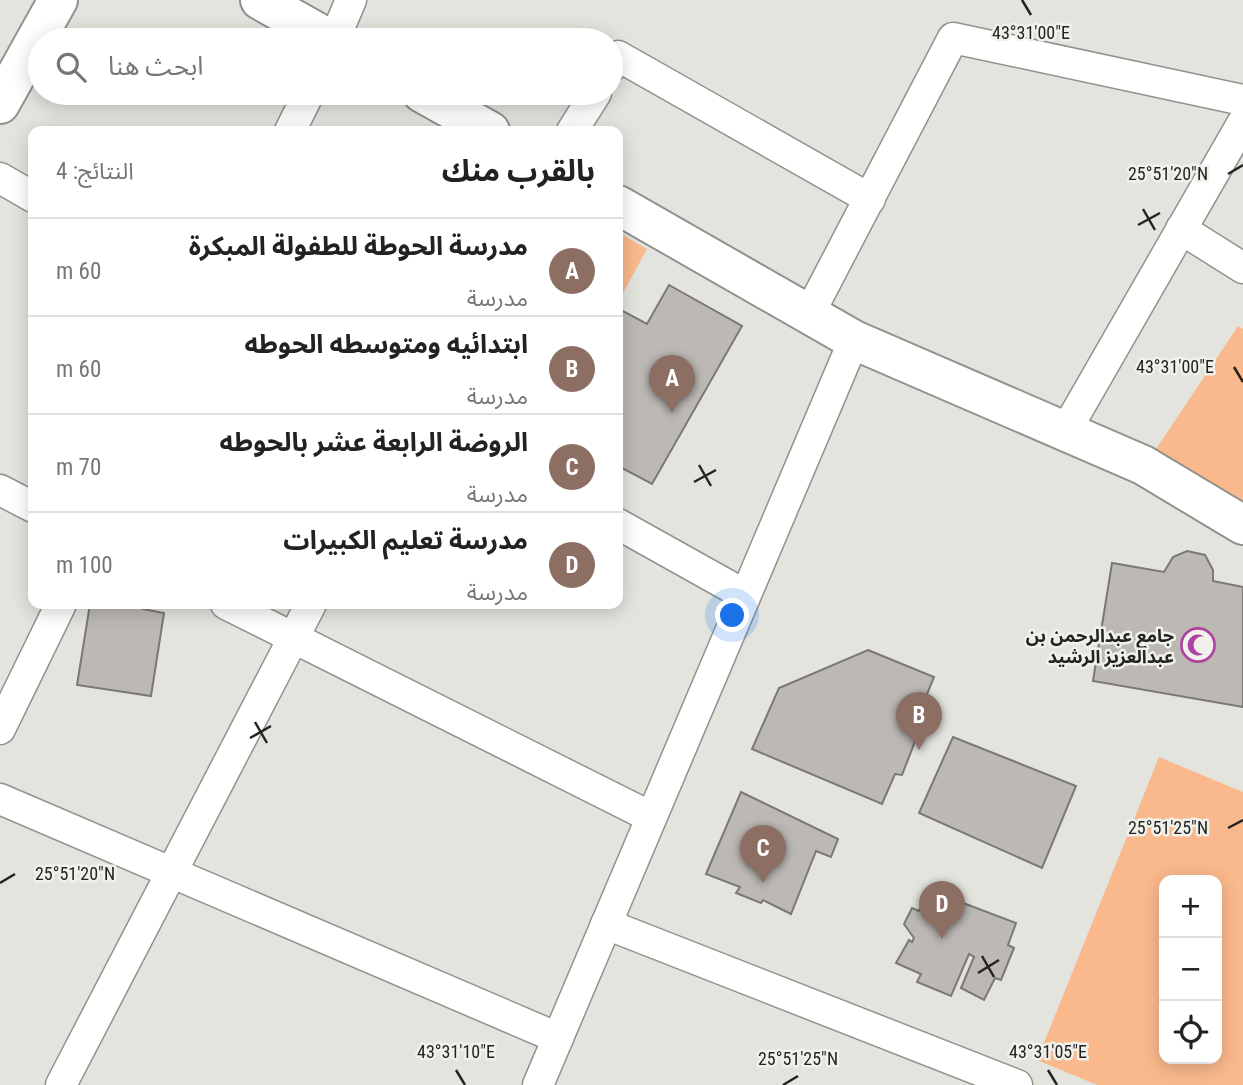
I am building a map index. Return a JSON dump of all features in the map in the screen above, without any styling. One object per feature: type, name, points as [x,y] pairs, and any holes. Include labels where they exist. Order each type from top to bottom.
[{"type":"street","points":[[42,28],[58,0]]},
{"type":"street","points":[[260,0],[311,28]]},
{"type":"street","points":[[338,28],[351,0]]},
{"type":"street","points":[[809,314],[953,37],[1243,100]]},
{"type":"street","points":[[0,104],[28,54]]},
{"type":"street","points":[[623,59],[870,199]]},
{"type":"street","points":[[292,126],[303,105]]},
{"type":"street","points":[[443,105],[481,126]]},
{"type":"street","points":[[575,126],[588,105]]},
{"type":"street","points":[[1065,432],[1243,122]]},
{"type":"street","points":[[0,178],[28,194]]},
{"type":"street","points":[[623,208],[853,340],[1143,466],[1243,525]]},
{"type":"street","points":[[1181,229],[1243,268]]},
{"type":"street","points":[[538,1085],[853,340]]},
{"type":"street","points":[[0,490],[28,504]]},
{"type":"street","points":[[623,527],[745,595]]},
{"type":"street","points":[[0,729],[59,609]]},
{"type":"street","points":[[236,609],[652,817]]},
{"type":"street","points":[[61,1085],[308,609]]},
{"type":"street","points":[[0,799],[558,1038]]},
{"type":"street","points":[[606,924],[1017,1085]]},
{"type":"shaded area","points":[[623,235],[647,249],[623,293]]},
{"type":"shaded area","points":[[1238,326],[1243,329],[1243,507],[1152,455]]},
{"type":"shaded area","points":[[1159,757],[1243,792],[1243,1085],[1097,1085],[1037,1060]]},
{"type":"building","points":[[669,285],[742,326],[652,484],[623,469],[623,311],[647,324]]},
{"type":"building","points":[[1187,551],[1205,555],[1213,570],[1213,581],[1243,587],[1243,707],[1093,681],[1112,563],[1164,572],[1173,557]]},
{"type":"building","points":[[89,609],[143,609],[164,613],[151,696],[77,685]]},
{"type":"building","points":[[868,650],[934,677],[923,704],[928,714],[924,720],[915,719],[921,726],[902,775],[895,774],[882,804],[752,749],[779,688]]},
{"type":"building","points":[[953,737],[1076,786],[1042,868],[919,813]]},
{"type":"building","points":[[741,792],[838,839],[831,857],[816,851],[791,914],[763,900],[761,903],[736,893],[740,887],[706,874]]},
{"type":"building","points":[[929,890],[1016,923],[1008,945],[1014,948],[1001,980],[995,978],[984,1000],[961,988],[974,957],[969,954],[951,996],[917,982],[921,974],[896,963],[909,940],[912,942],[914,938],[904,924],[912,908],[919,911]]},
{"type":"place","name":"مدرسة الحوطة للطفولة المبكرة","points":[[672,413]]},
{"type":"place","name":"جامع عبدالرحمن بن عبدالعزيز الرشيد","points":[[1198,645]]},
{"type":"place","name":"ابتدائيه ومتوسطه الحوطه","points":[[919,750]]},
{"type":"place","name":"الروضة الرابعة عشر بالحوطه","points":[[763,883]]},
{"type":"place","name":"مدرسة تعليم الكبيرات","points":[[942,939]]}]
